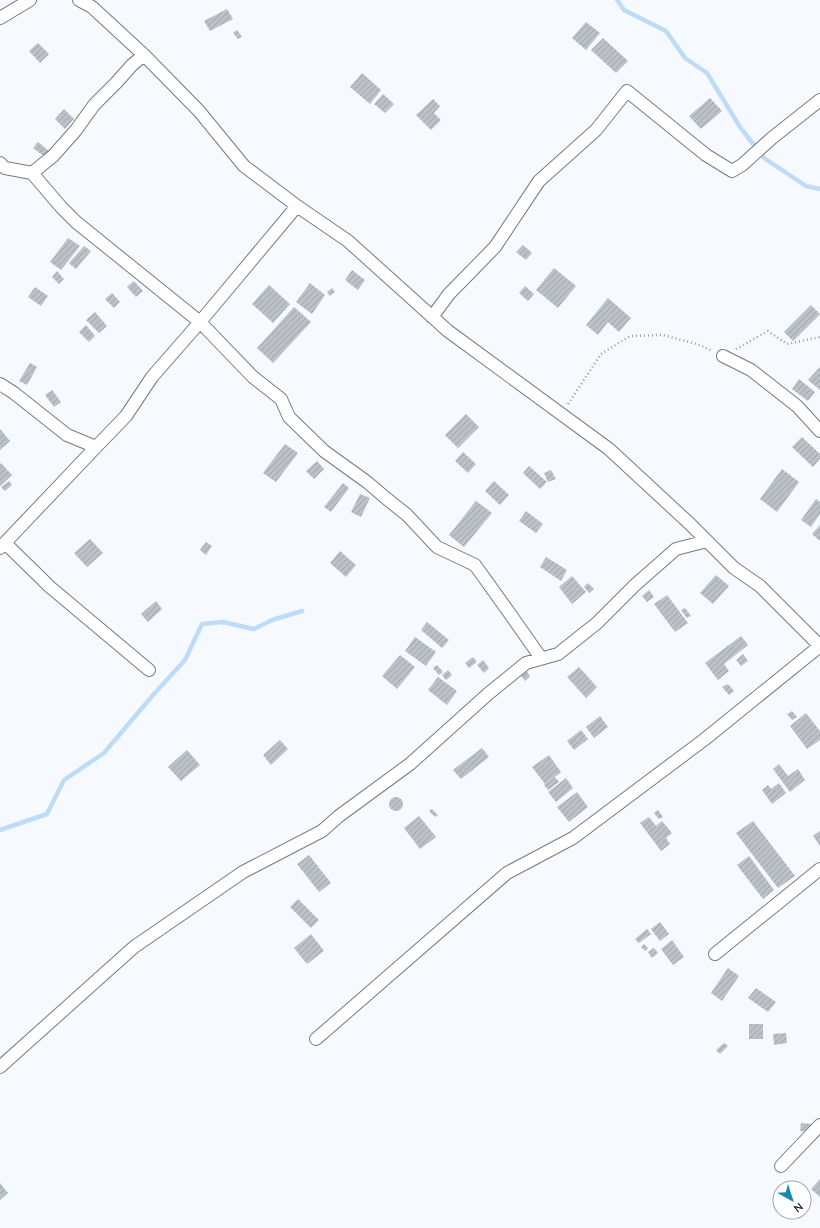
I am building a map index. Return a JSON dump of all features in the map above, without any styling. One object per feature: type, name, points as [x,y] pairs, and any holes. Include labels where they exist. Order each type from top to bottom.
[{"type":"street","points":[[0,18],[30,0]]},
{"type":"street","points":[[79,0],[92,7],[144,55],[199,111],[244,166],[297,206],[348,241],[448,331],[609,449],[690,524],[734,568],[760,586],[820,646],[705,739],[573,838],[507,873],[316,1040]]},
{"type":"street","points":[[32,174],[53,156],[76,130],[94,105],[132,65],[144,55]]},
{"type":"street","points":[[432,317],[449,294],[496,247],[539,181],[596,130],[627,90],[706,154],[732,171],[742,165],[772,138],[818,104]]},
{"type":"street","points":[[0,163],[5,168],[32,174],[76,222],[200,322],[253,377],[281,399],[289,417],[324,451],[367,482],[392,503],[407,516],[436,547],[475,565],[541,658]]},
{"type":"street","points":[[149,670],[50,587],[3,545],[126,416],[152,377],[297,206]]},
{"type":"street","points":[[723,356],[751,370],[797,406],[820,431]]},
{"type":"street","points":[[0,384],[14,393],[67,435],[96,447]]},
{"type":"street","points":[[0,1067],[134,947],[243,872],[322,831],[339,816],[410,764],[482,699],[526,663],[558,654],[597,623],[676,549],[707,541]]},
{"type":"street","points":[[715,954],[820,869]]},
{"type":"street","points":[[781,1166],[820,1125]]},
{"type":"path","points":[[562,415],[601,354],[630,336],[663,335],[700,345],[723,356],[768,331],[787,344],[820,338]]},
{"type":"building","points":[[227,9],[233,19],[210,31],[204,21]]},
{"type":"building","points":[[586,22],[600,33],[586,50],[572,38]]},
{"type":"building","points":[[237,30],[242,37],[238,39],[233,33]]},
{"type":"building","points":[[603,38],[628,61],[616,73],[591,50]]},
{"type":"building","points":[[38,43],[49,54],[40,63],[29,51]]},
{"type":"building","points":[[362,73],[381,90],[370,104],[350,87]]},
{"type":"building","points":[[383,94],[394,104],[385,113],[374,104]]},
{"type":"building","points":[[710,98],[722,111],[701,129],[689,116]]},
{"type":"building","points":[[433,99],[440,106],[434,113],[441,120],[431,130],[416,115]]},
{"type":"building","points":[[64,109],[74,119],[65,129],[55,119]]},
{"type":"building","points":[[38,142],[49,151],[45,157],[33,148]]},
{"type":"building","points":[[68,238],[80,246],[61,270],[50,262]]},
{"type":"building","points":[[523,245],[532,253],[526,260],[516,252]]},
{"type":"building","points":[[84,246],[91,251],[76,269],[69,263]]},
{"type":"building","points":[[554,268],[576,286],[558,308],[536,290]]},
{"type":"building","points":[[352,270],[365,280],[358,290],[345,280]]},
{"type":"building","points":[[57,271],[64,279],[59,284],[52,277]]},
{"type":"building","points":[[134,281],[143,291],[136,297],[127,287]]},
{"type":"building","points":[[310,283],[325,295],[312,314],[296,302]]},
{"type":"building","points":[[269,285],[290,304],[273,323],[252,304]]},
{"type":"building","points":[[525,286],[534,294],[528,301],[519,293]]},
{"type":"building","points":[[35,287],[48,296],[41,306],[28,297]]},
{"type":"building","points":[[332,288],[335,292],[330,296],[327,292]]},
{"type":"building","points":[[112,293],[120,302],[114,308],[105,299]]},
{"type":"building","points":[[608,298],[631,318],[619,332],[608,322],[598,335],[586,325]]},
{"type":"building","points":[[811,305],[820,314],[793,341],[784,332]]},
{"type":"building","points":[[294,307],[311,322],[273,363],[257,348]]},
{"type":"building","points":[[95,312],[107,326],[99,333],[86,320]]},
{"type":"building","points":[[86,325],[95,336],[89,342],[79,332]]},
{"type":"building","points":[[30,363],[37,367],[27,385],[19,381]]},
{"type":"building","points":[[820,367],[820,390],[808,380]]},
{"type":"building","points":[[799,379],[815,392],[808,401],[792,389]]},
{"type":"building","points":[[52,390],[61,402],[54,407],[45,395]]},
{"type":"building","points":[[466,414],[479,427],[458,448],[445,435]]},
{"type":"building","points":[[0,429],[10,441],[0,450]]},
{"type":"building","points":[[802,437],[820,454],[820,459],[813,467],[792,447]]},
{"type":"building","points":[[285,444],[298,453],[276,482],[263,473]]},
{"type":"building","points":[[463,452],[476,464],[468,473],[455,461]]},
{"type":"building","points":[[317,461],[324,469],[314,479],[306,471]]},
{"type":"building","points":[[1,463],[12,475],[0,486],[0,464]]},
{"type":"building","points":[[529,466],[547,482],[540,489],[523,473]]},
{"type":"building","points":[[782,469],[799,482],[777,512],[760,499]]},
{"type":"building","points":[[551,470],[556,479],[548,482],[544,473]]},
{"type":"building","points":[[9,481],[12,485],[5,491],[1,487]]},
{"type":"building","points":[[494,481],[509,495],[500,505],[485,491]]},
{"type":"building","points":[[343,483],[349,488],[331,512],[324,507]]},
{"type":"building","points":[[360,494],[370,498],[361,517],[351,512]]},
{"type":"building","points":[[816,499],[820,502],[820,514],[811,527],[801,520]]},
{"type":"building","points":[[476,501],[492,513],[464,547],[449,535]]},
{"type":"building","points":[[526,511],[543,524],[536,533],[519,521]]},
{"type":"building","points":[[820,525],[820,541],[812,534]]},
{"type":"building","points":[[90,539],[103,553],[87,567],[74,553]]},
{"type":"building","points":[[206,542],[212,546],[206,555],[200,550]]},
{"type":"building","points":[[340,551],[356,565],[346,577],[330,563]]},
{"type":"building","points":[[546,557],[567,570],[561,581],[540,567]]},
{"type":"building","points":[[716,575],[729,586],[713,604],[700,593]]},
{"type":"building","points":[[572,576],[586,592],[572,604],[559,587]]},
{"type":"building","points":[[588,583],[594,589],[589,593],[584,587]]},
{"type":"building","points":[[649,590],[654,597],[647,602],[642,596]]},
{"type":"building","points":[[667,595],[688,623],[675,632],[654,604]]},
{"type":"building","points":[[156,601],[162,609],[148,622],[141,614]]},
{"type":"building","points":[[685,608],[691,616],[687,618],[681,610]]},
{"type":"building","points":[[427,622],[449,640],[442,648],[421,630]]},
{"type":"building","points":[[741,636],[748,645],[724,664],[729,671],[718,680],[705,663]]},
{"type":"building","points":[[415,637],[436,652],[426,666],[405,651]]},
{"type":"building","points":[[743,654],[748,661],[741,666],[736,660]]},
{"type":"building","points":[[400,655],[415,667],[397,689],[382,676]]},
{"type":"building","points":[[473,657],[477,662],[469,668],[465,663]]},
{"type":"building","points":[[483,660],[489,668],[484,673],[477,665]]},
{"type":"building","points":[[437,665],[443,672],[439,675],[433,668]]},
{"type":"building","points":[[579,667],[597,687],[586,698],[567,677]]},
{"type":"building","points":[[525,669],[530,676],[525,681],[519,673]]},
{"type":"building","points":[[448,670],[452,675],[446,680],[442,675]]},
{"type":"building","points":[[438,677],[457,691],[447,705],[428,690]]},
{"type":"building","points":[[728,684],[734,691],[729,695],[722,687]]},
{"type":"building","points":[[792,711],[797,717],[792,720],[787,714]]},
{"type":"building","points":[[806,713],[820,731],[820,740],[807,749],[790,726]]},
{"type":"building","points":[[600,716],[608,727],[594,738],[586,727]]},
{"type":"building","points":[[581,730],[588,739],[574,750],[567,741]]},
{"type":"building","points":[[280,740],[288,749],[271,765],[263,755]]},
{"type":"building","points":[[482,748],[489,757],[461,779],[453,770]]},
{"type":"building","points":[[187,750],[200,765],[181,781],[168,767]]},
{"type":"building","points":[[549,755],[561,772],[545,784],[532,767]]},
{"type":"building","points":[[779,764],[788,776],[798,769],[805,780],[790,792],[773,769]]},
{"type":"building","points":[[555,777],[559,782],[548,790],[544,785]]},
{"type":"building","points":[[566,778],[573,788],[556,802],[548,792]]},
{"type":"building","points":[[779,783],[786,793],[772,804],[762,790],[768,785],[771,789]]},
{"type":"building","points":[[577,792],[588,807],[569,822],[557,807]]},
{"type":"building","points":[[396,797],[401,799],[403,804],[401,809],[396,811],[391,809],[389,804],[391,799]]},
{"type":"building","points":[[432,809],[438,815],[435,817],[429,811]]},
{"type":"building","points":[[658,810],[663,817],[659,819],[654,813]]},
{"type":"building","points":[[419,816],[436,837],[420,849],[404,828]]},
{"type":"building","points":[[649,817],[656,826],[662,821],[672,833],[666,838],[670,844],[661,851],[640,823]]},
{"type":"building","points":[[753,821],[795,876],[778,888],[736,833]]},
{"type":"building","points":[[820,831],[820,846],[813,836]]},
{"type":"building","points":[[309,855],[331,883],[319,892],[297,864]]},
{"type":"building","points":[[749,856],[774,890],[763,899],[737,865]]},
{"type":"building","points":[[298,899],[319,920],[311,928],[290,907]]},
{"type":"building","points":[[660,922],[669,934],[660,941],[651,929]]},
{"type":"building","points":[[647,929],[651,934],[639,943],[635,939]]},
{"type":"building","points":[[311,934],[324,951],[307,964],[294,948]]},
{"type":"building","points":[[672,940],[684,957],[673,965],[661,949]]},
{"type":"building","points":[[644,944],[648,948],[645,951],[641,947]]},
{"type":"building","points":[[654,948],[658,953],[652,958],[648,952]]},
{"type":"building","points":[[728,968],[739,976],[722,1001],[711,993]]},
{"type":"building","points":[[756,988],[776,1002],[768,1012],[748,998]]},
{"type":"building","points":[[749,1024],[763,1024],[763,1039],[749,1039]]},
{"type":"building","points":[[786,1033],[787,1043],[774,1045],[773,1034]]},
{"type":"building","points":[[724,1043],[728,1046],[720,1054],[716,1050]]},
{"type":"building","points":[[801,1123],[811,1124],[811,1132],[800,1131]]},
{"type":"building","points":[[820,1179],[820,1197],[812,1190]]},
{"type":"building","points":[[0,1183],[8,1193],[0,1200]]},
{"type":"waterway","points":[[617,0],[624,10],[666,31],[685,58],[707,73],[740,127],[764,158],[806,186],[820,189]]},
{"type":"waterway","points":[[0,830],[47,814],[64,780],[104,753],[185,660],[202,624],[223,622],[254,629],[272,620],[302,611]]}]
